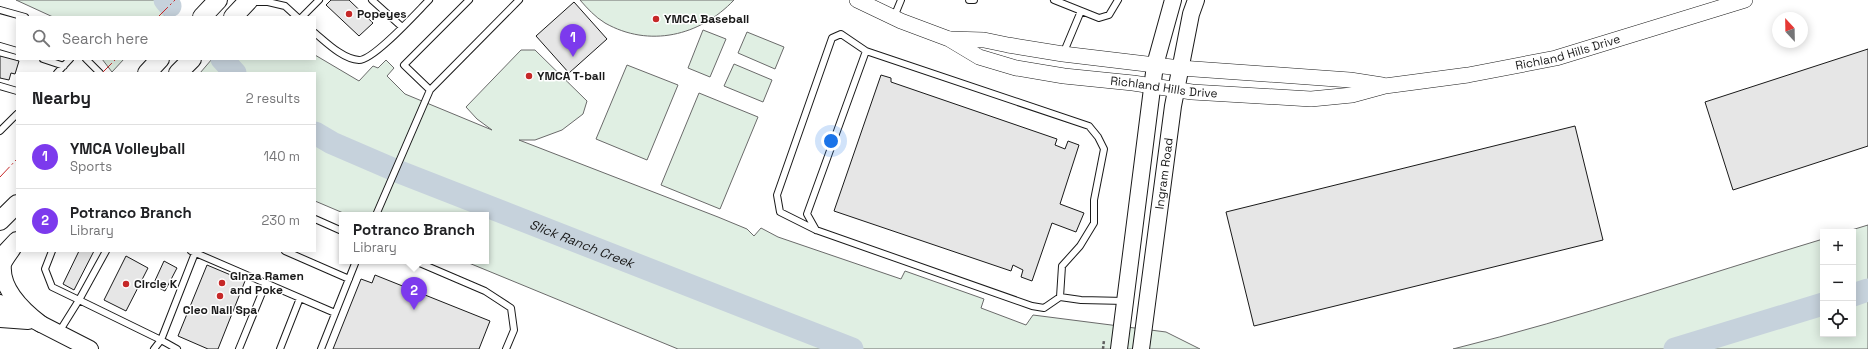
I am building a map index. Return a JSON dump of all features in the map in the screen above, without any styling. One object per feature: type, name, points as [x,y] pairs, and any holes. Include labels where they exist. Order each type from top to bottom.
[{"type":"main road","points":[[203,16],[218,0]]},
{"type":"main road","name":"Ingram Road","points":[[1119,349],[1155,65],[1173,0]]},
{"type":"main road","name":"Ingram Road","points":[[1141,349],[1148,305],[1175,89],[1196,0]]},
{"type":"main road","points":[[234,16],[248,1]]},
{"type":"main road","points":[[148,72],[159,60]]},
{"type":"main road","points":[[179,72],[191,60]]},
{"type":"main road","points":[[0,221],[16,205]]},
{"type":"main road","points":[[0,259],[16,242]]},
{"type":"main road","points":[[16,243],[3,264],[2,278],[13,301],[41,324]]},
{"type":"main road","points":[[1125,301],[1148,305]]},
{"type":"main road","points":[[0,303],[90,349]]},
{"type":"main road","points":[[0,319],[22,319],[41,324]]},
{"type":"street","name":"Richland Hills Drive","points":[[857,0],[894,17],[949,39],[979,57],[1016,68],[1064,76],[1152,85],[1175,89],[1267,97],[1311,99],[1352,96],[1385,86],[1468,75],[1556,58],[1745,0]]},
{"type":"street","name":"Richland Hills Drive","points":[[949,39],[984,40],[1008,46],[1063,54],[1180,68],[1350,80],[1385,86]]},
{"type":"lane","points":[[303,16],[319,0]]},
{"type":"lane","points":[[372,0],[402,27]]},
{"type":"lane","points":[[316,34],[350,58],[360,60],[375,53],[429,0]]},
{"type":"lane","points":[[430,90],[404,65],[469,0]]},
{"type":"lane","points":[[377,212],[430,90],[519,0]]},
{"type":"lane","points":[[894,17],[901,0]]},
{"type":"lane","points":[[1054,0],[1099,18],[1109,15],[1118,0]]},
{"type":"lane","points":[[248,1],[284,3],[296,16]]},
{"type":"lane","points":[[0,10],[21,16]]},
{"type":"lane","points":[[1063,54],[1082,11]]},
{"type":"lane","points":[[1060,297],[1062,266],[1080,246],[1094,224],[1094,200],[1104,149],[1098,137],[1089,126],[866,51],[841,34],[832,38],[777,195],[780,212],[816,230],[1032,306],[1044,308],[1060,297],[1081,300],[1125,301]]},
{"type":"lane","points":[[0,46],[16,51]]},
{"type":"lane","points":[[816,230],[807,214],[866,51]]},
{"type":"lane","points":[[46,60],[64,66]]},
{"type":"lane","points":[[58,72],[69,60]]},
{"type":"lane","points":[[87,60],[99,72]]},
{"type":"lane","points":[[0,86],[16,91]]},
{"type":"lane","points":[[0,131],[16,115]]},
{"type":"lane","points":[[316,219],[339,230]]},
{"type":"lane","points":[[52,252],[45,269],[52,287],[177,349]]},
{"type":"lane","points":[[59,332],[79,300],[105,252]]},
{"type":"lane","points":[[154,349],[161,340],[193,252],[335,313]]},
{"type":"lane","points":[[287,252],[349,278]]},
{"type":"lane","points":[[321,349],[355,264]]},
{"type":"lane","points":[[421,264],[485,291],[511,308],[514,330],[506,349]]},
{"type":"lane","points":[[239,349],[266,284]]},
{"type":"lane","points":[[280,349],[300,298]]},
{"type":"green space","points":[[16,0],[179,0],[164,16],[51,16]]},
{"type":"green space","name":"YMCA Baseball","points":[[580,0],[734,0],[706,22],[690,30],[656,36],[639,35],[622,31],[605,23],[588,9]]},
{"type":"green space","points":[[703,30],[726,39],[710,77],[688,68]]},
{"type":"green space","points":[[747,32],[784,47],[775,69],[738,53]]},
{"type":"green space","points":[[521,50],[535,50],[587,101],[583,114],[562,130],[535,140],[519,140],[718,217],[747,229],[754,236],[761,228],[778,237],[901,279],[905,271],[984,299],[981,308],[1026,325],[1033,315],[1166,332],[1200,349],[678,349],[471,264],[489,264],[489,212],[341,212],[316,201],[316,72],[201,72],[211,60],[316,60],[316,56],[359,81],[373,66],[378,68],[386,60],[394,68],[387,76],[405,94],[492,130],[477,119],[466,107]]},
{"type":"green space","points":[[103,60],[123,60],[112,72]]},
{"type":"green space","points":[[734,64],[772,80],[763,102],[724,86]]},
{"type":"green space","points":[[627,65],[678,85],[647,160],[596,139]]},
{"type":"green space","points":[[699,93],[758,117],[720,209],[661,185]]},
{"type":"green space","points":[[1868,225],[1868,349],[1453,349],[1546,324],[1820,240],[1820,337],[1856,337],[1855,229]]},
{"type":"building","name":"Popeyes","points":[[331,0],[349,0],[373,23],[359,36],[326,5]]},
{"type":"building","points":[[574,2],[607,39],[569,73],[536,36]]},
{"type":"building","points":[[1868,49],[1868,146],[1733,190],[1705,102]]},
{"type":"building","points":[[0,56],[19,61],[15,74],[11,73],[9,80],[0,78]]},
{"type":"building","points":[[881,75],[891,78],[891,82],[1057,139],[1055,145],[1065,149],[1068,141],[1079,145],[1060,204],[1084,213],[1076,232],[1052,223],[1032,281],[1021,277],[1023,270],[1013,265],[1011,271],[834,211]]},
{"type":"building","points":[[1575,126],[1603,240],[1254,326],[1226,212]]},
{"type":"building","points":[[79,252],[93,252],[74,290],[63,284]]},
{"type":"building","name":"Circle K","points":[[126,256],[148,268],[126,311],[104,300]]},
{"type":"building","points":[[164,261],[177,268],[165,291],[153,285]]},
{"type":"building","points":[[207,265],[245,281],[218,349],[208,349],[178,336]]},
{"type":"building","points":[[375,275],[490,321],[479,349],[333,349],[361,279],[372,283]]},
{"type":"waterway","name":"Slick Ranch Creek","points":[[165,0],[170,6]]},
{"type":"waterway","name":"Slick Ranch Creek","points":[[223,60],[234,72]]},
{"type":"waterway","name":"Slick Ranch Creek","points":[[316,134],[332,143],[397,171],[852,349]]},
{"type":"waterway","name":"Slick Ranch Creek","points":[[1856,294],[1868,290]]},
{"type":"waterway","name":"Slick Ranch Creek","points":[[1675,349],[1820,305]]},
{"type":"power","points":[[159,16],[175,0]]},
{"type":"power","points":[[103,72],[115,60]]},
{"type":"power","points":[[0,177],[16,160]]},
{"type":"place","name":"Popeyes","points":[[349,14]]},
{"type":"place","name":"YMCA Baseball","points":[[656,19]]},
{"type":"place","name":"YMCA Volleyball","points":[[573,57]]},
{"type":"place","name":"YMCA T-ball","points":[[529,76]]},
{"type":"place","name":"Ginza Ramen and Poke","points":[[222,283]]},
{"type":"place","name":"Circle K","points":[[126,284]]},
{"type":"place","name":"Cleo Nail Spa","points":[[220,296]]},
{"type":"place","name":"Potranco Branch","points":[[414,310]]}]
